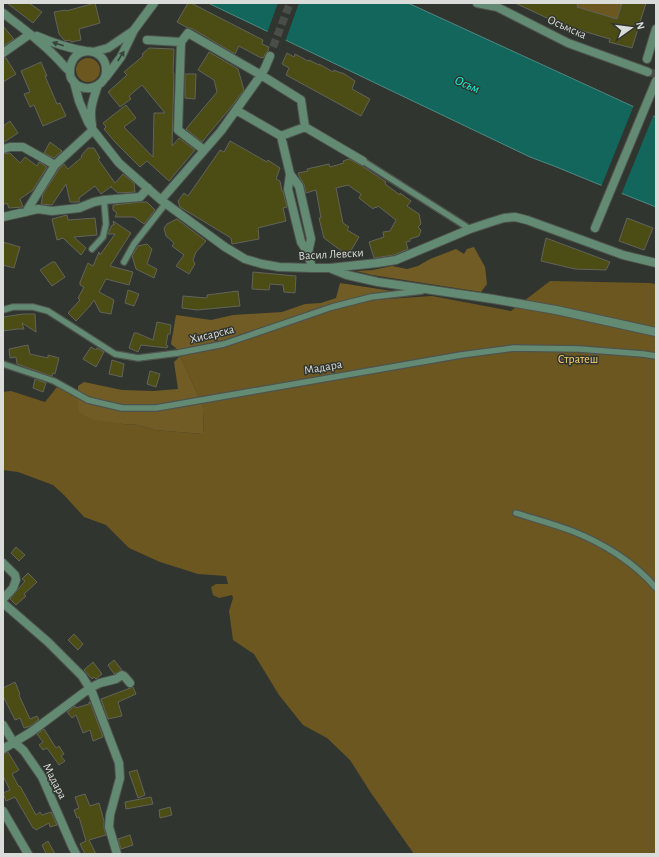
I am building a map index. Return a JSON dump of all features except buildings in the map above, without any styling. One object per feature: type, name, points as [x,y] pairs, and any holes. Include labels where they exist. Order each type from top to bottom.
[{"type":"street","points":[[134,30],[108,48],[82,52],[76,55],[70,66],[71,78],[74,82],[84,88],[90,88],[101,82],[121,57],[134,30],[154,3]]},
{"type":"street","name":"Осъмска","points":[[478,3],[498,5],[568,43],[648,72]]},
{"type":"street","points":[[3,13],[50,50],[70,72]]},
{"type":"street","points":[[647,60],[656,29]]},
{"type":"street","points":[[204,150],[178,130],[181,42],[188,33],[301,100],[305,127]]},
{"type":"street","points":[[26,212],[55,165],[93,130],[91,106],[106,74],[105,63],[98,54],[91,51],[72,49],[58,45],[30,34]]},
{"type":"street","points":[[3,53],[30,34]]},
{"type":"street","points":[[147,40],[181,42]]},
{"type":"street","points":[[163,202],[221,131],[261,75],[270,56]]},
{"type":"street","points":[[595,228],[656,81]]},
{"type":"street","name":"Васил Левски","points":[[74,82],[84,115],[93,130],[119,163],[163,202],[225,247],[245,259],[279,267],[312,268],[356,266],[396,260],[470,229],[504,218],[515,217],[623,255],[656,263]]},
{"type":"street","points":[[236,110],[281,136],[290,174],[298,186],[311,239],[308,253],[312,268]]},
{"type":"street","points":[[281,136],[305,127]]},
{"type":"street","points":[[305,127],[362,161]]},
{"type":"street","points":[[3,149],[23,146],[55,165]]},
{"type":"street","points":[[3,217],[38,209],[52,212],[74,209],[104,200],[140,197],[148,188]]},
{"type":"street","points":[[330,268],[347,275],[378,282],[556,310],[656,332]]},
{"type":"street","points":[[3,563],[15,575],[16,580],[13,588],[3,599]]},
{"type":"street","points":[[3,603],[48,642],[82,676],[90,688],[119,763],[120,778],[110,815],[109,827],[117,854]]},
{"type":"street","points":[[3,749],[15,743],[90,688],[100,683],[116,679],[122,675],[130,683]]},
{"type":"street","name":"Мадара","points":[[3,725],[12,740],[24,751],[42,777],[76,854]]},
{"type":"street","points":[[3,811],[28,854]]},
{"type":"lane","points":[[362,161],[470,229]]},
{"type":"lane","points":[[92,249],[102,237],[106,224],[104,200]]},
{"type":"lane","points":[[124,262],[134,244],[163,202]]},
{"type":"lane","name":"Хисарска","points":[[3,310],[13,307],[33,307],[48,311],[116,354],[138,358],[178,353],[224,344],[332,307],[371,297],[433,290]]},
{"type":"lane","name":"Мадара","points":[[3,364],[54,381],[88,400],[122,408],[156,408],[461,355],[514,348],[579,349],[656,356]]},
{"type":"lane","points":[[516,513],[572,531],[603,545],[626,560],[656,588]]},
{"type":"green space","points":[[578,3],[622,3],[617,19],[577,7]]},
{"type":"green space","points":[[88,58],[97,61],[100,70],[97,79],[88,82],[79,79],[76,70],[79,61]]},
{"type":"green space","name":"Стратеш","points":[[550,281],[656,284],[656,854],[414,854],[371,793],[350,760],[327,738],[303,725],[279,695],[254,654],[233,640],[229,611],[233,598],[232,595],[219,598],[213,595],[211,587],[216,584],[228,584],[226,576],[198,574],[160,562],[129,548],[106,525],[84,517],[53,485],[18,472],[3,470],[3,392],[11,391],[45,402],[57,387],[78,398],[79,412],[123,424],[139,425],[154,430],[203,434],[204,408],[180,356],[226,347],[333,309],[372,300],[432,296],[511,311]]},
{"type":"shaded area","points":[[474,247],[485,267],[487,284],[481,292],[372,275],[356,271],[373,270],[392,266],[407,269],[418,266],[430,259],[456,249],[464,254],[467,249]]},
{"type":"shaded area","points":[[340,283],[392,291],[370,294],[333,304],[224,340],[178,350],[171,344],[176,315],[211,320],[233,315],[282,312],[305,304],[321,303],[336,298]]},
{"type":"shaded area","points":[[180,356],[204,408],[203,434],[154,430],[139,425],[91,419],[79,412],[78,386],[84,382],[122,390],[153,391],[178,389],[174,362]]},
{"type":"water","name":"Осъм","points":[[208,3],[408,3],[656,117],[656,207],[530,157]]},
{"type":"pier","points":[[278,3],[299,3],[285,42],[267,33]]},
{"type":"pier","points":[[634,105],[654,114],[621,195],[601,187]]},
{"type":"tunnel","points":[[273,47],[290,3]]},
{"type":"tunnel","points":[[648,72],[656,74]]}]
